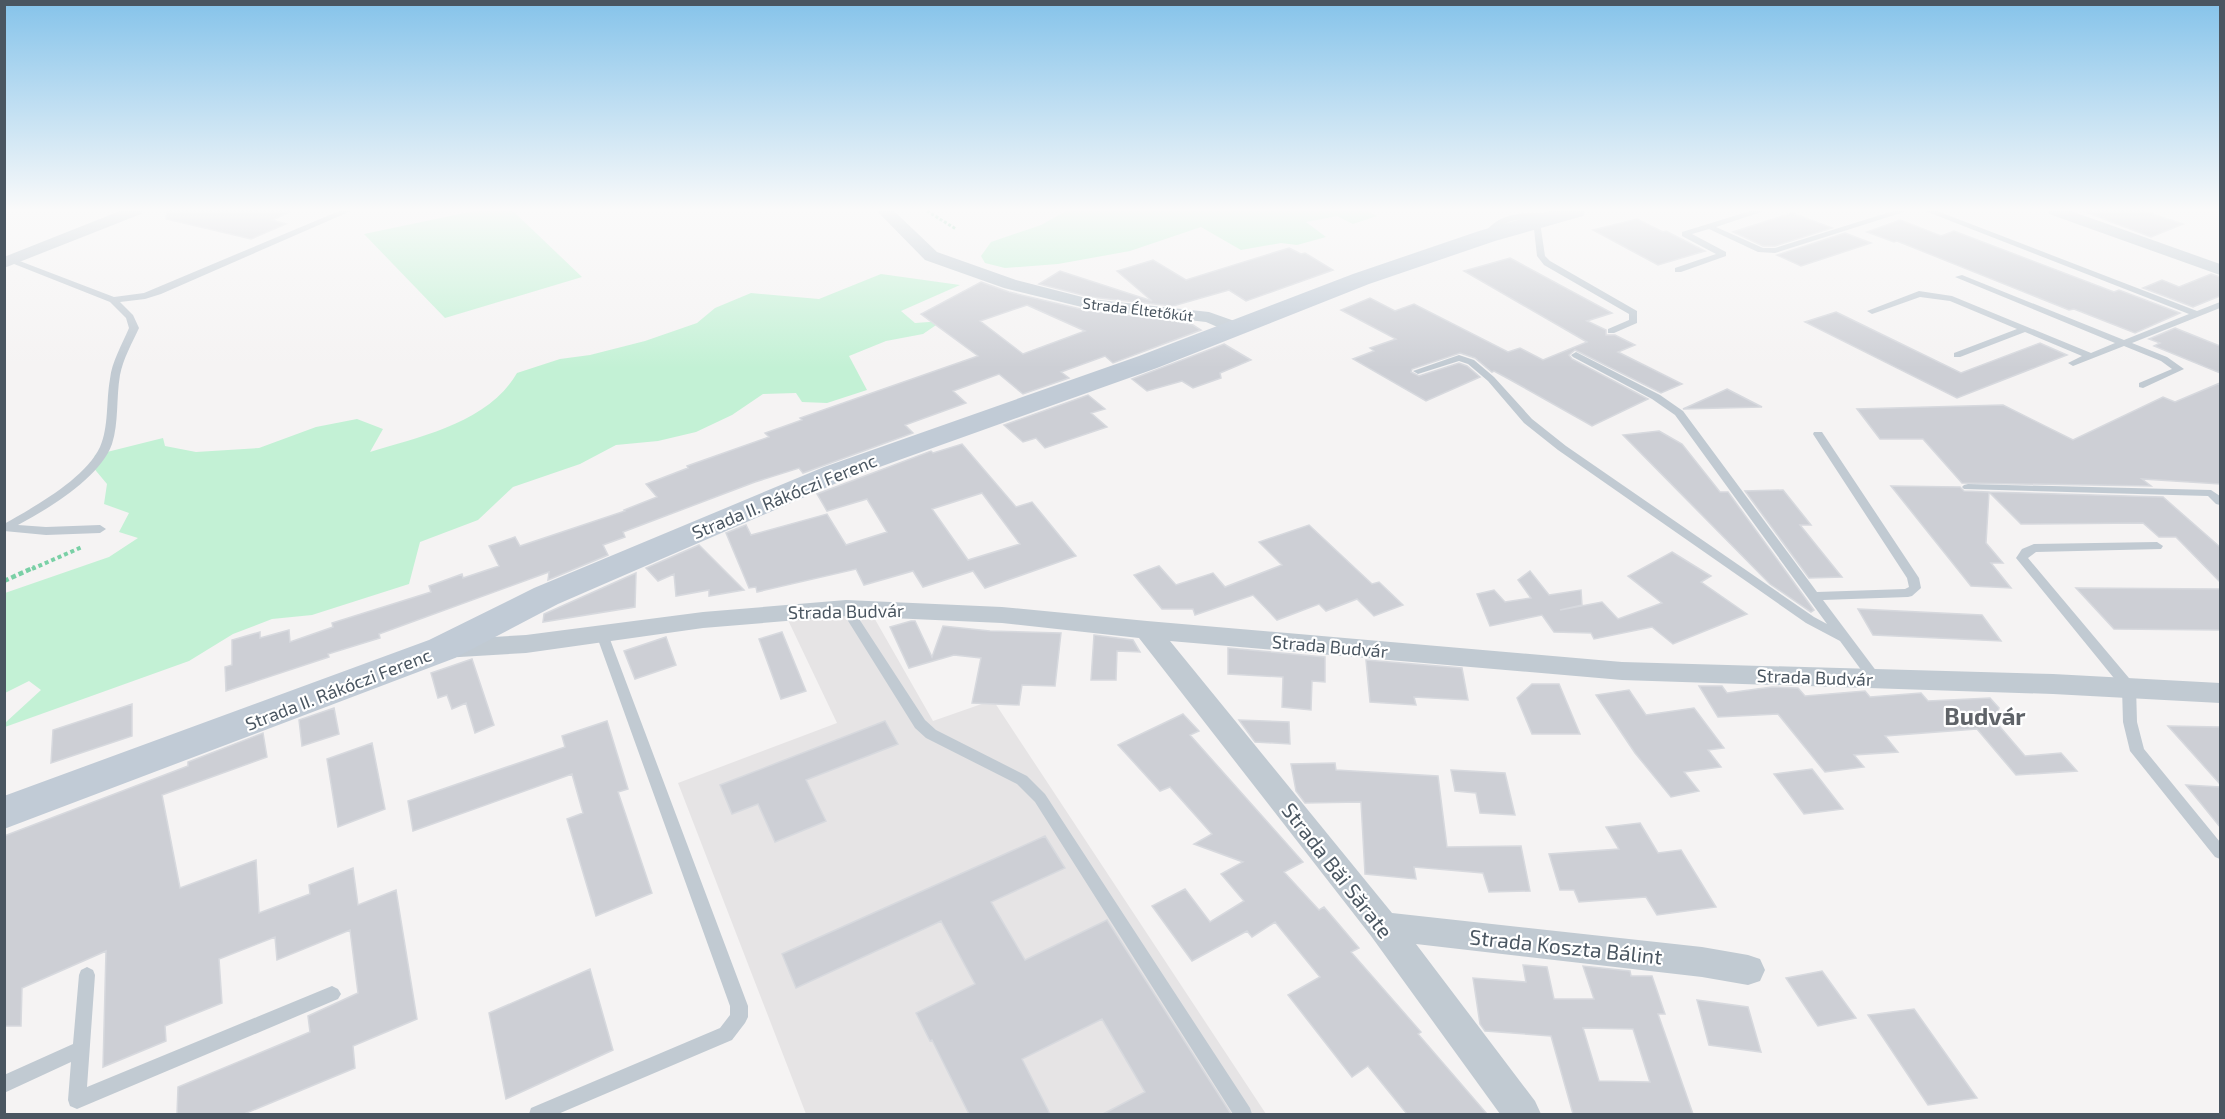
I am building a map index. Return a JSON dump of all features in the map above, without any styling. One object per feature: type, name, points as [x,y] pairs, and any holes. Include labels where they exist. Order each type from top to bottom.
[{"type":"main road","name":"Strada II. Rákóczi Ferenc","points":[[4,813],[442,649],[546,596],[835,473],[1148,362],[1407,263]]},
{"type":"street","name":"Strada Éltetőkút","points":[[951,263],[1040,293],[1090,304],[1209,317],[1236,328]]},
{"type":"street","points":[[2201,263],[2220,270]]},
{"type":"street","name":"Strada Budvár","points":[[442,649],[526,644],[703,620],[846,609],[1002,615],[1147,630],[1622,671],[2129,687],[2220,693]]},
{"type":"street","name":"Strada Băi Sărate","points":[[1147,630],[1383,926],[1522,1114]]},
{"type":"street","name":"Strada Koszta Bálint","points":[[1383,926],[1702,962],[1748,970]]},
{"type":"lane","points":[[16,263],[114,300],[130,317],[134,328],[114,383],[115,399],[105,447],[85,473],[42,507],[5,528],[46,531],[100,529]]},
{"type":"lane","points":[[114,300],[158,292],[226,263]]},
{"type":"lane","points":[[1547,263],[1634,313],[1634,321],[1611,331]]},
{"type":"lane","points":[[1678,270],[1697,263]]},
{"type":"lane","points":[[2064,263],[2197,314]]},
{"type":"lane","points":[[1959,278],[2124,343],[2179,369],[2143,385]]},
{"type":"lane","points":[[1872,311],[1919,294],[1952,299],[2091,356]]},
{"type":"lane","points":[[2073,363],[2220,305]]},
{"type":"lane","points":[[1957,355],[2025,329]]},
{"type":"lane","points":[[1576,355],[1656,397],[1679,413],[1875,679]]},
{"type":"lane","points":[[1418,371],[1459,358],[1471,362],[1491,379],[1528,421],[1562,448],[1809,620],[1846,639]]},
{"type":"lane","points":[[1816,596],[1908,593],[1915,588],[1913,578],[1818,434]]},
{"type":"lane","points":[[1968,487],[2216,492],[2220,502]]},
{"type":"lane","points":[[2157,546],[2034,548],[2026,552],[2022,558],[2129,687],[2130,722],[2137,751],[2220,853]]},
{"type":"lane","points":[[846,609],[920,724],[931,734],[1022,780],[1040,798],[1243,1114]]},
{"type":"lane","points":[[538,1114],[726,1034],[739,1017],[739,1006],[602,634]]},
{"type":"lane","points":[[87,975],[77,1100],[332,994]]},
{"type":"lane","points":[[4,1084],[81,1049]]},
{"type":"path","points":[[4,581],[82,546],[105,530],[100,529]]},
{"type":"shaded area","points":[[872,614],[933,721],[993,700],[1266,1114],[806,1114],[678,783],[837,723],[787,618]]},
{"type":"green space","points":[[392,263],[568,263],[582,277],[445,318]]},
{"type":"green space","points":[[986,263],[1062,263],[1058,264],[1005,268]]},
{"type":"green space","points":[[881,274],[960,285],[901,311],[915,323],[942,321],[923,334],[886,341],[849,356],[867,390],[827,403],[802,402],[796,393],[763,394],[732,415],[696,432],[658,441],[616,445],[580,464],[513,487],[478,520],[420,542],[409,584],[312,615],[272,619],[233,634],[189,661],[5,727],[5,723],[41,690],[29,681],[5,693],[5,593],[109,557],[138,538],[119,532],[129,513],[104,504],[107,484],[92,466],[95,455],[163,438],[165,446],[196,452],[259,448],[316,427],[357,419],[383,429],[370,452],[431,433],[471,416],[504,390],[517,373],[560,359],[590,355],[645,341],[697,323],[715,308],[751,293],[819,299]]},
{"type":"building","points":[[1142,263],[1158,263],[1186,280],[1240,263],[1322,263],[1333,270],[1246,301],[1229,290],[1173,306],[1090,297],[1039,284],[1060,271],[1152,301],[1117,271]]},
{"type":"building","points":[[1492,263],[1520,263],[1612,313],[1587,321],[1606,330],[1606,335],[1615,335],[1635,345],[1618,352],[1682,384],[1661,393],[1575,350],[1569,355],[1572,359],[1648,399],[1592,426],[1507,378],[1492,372],[1475,358],[1460,353],[1412,369],[1411,372],[1419,376],[1459,363],[1467,366],[1480,377],[1426,401],[1353,359],[1374,351],[1370,348],[1396,339],[1341,310],[1370,298],[1395,311],[1414,304],[1508,352],[1520,348],[1543,360],[1587,342],[1464,271]]},
{"type":"building","points":[[1952,263],[2039,263],[2114,292],[2119,290],[2180,313],[2135,333],[2074,309],[2069,310]]},
{"type":"building","points":[[2211,274],[2220,277],[2220,296],[2193,307],[2143,288],[2162,280],[2179,287]]},
{"type":"building","points":[[981,282],[1009,292],[1089,311],[1175,321],[1193,325],[1201,330],[1113,363],[1105,356],[1061,372],[1069,378],[1023,394],[999,374],[953,391],[966,403],[905,425],[913,433],[803,473],[799,468],[755,482],[623,532],[625,537],[603,545],[608,555],[548,580],[549,572],[379,634],[380,638],[328,654],[329,657],[226,691],[225,667],[232,665],[232,640],[260,632],[260,638],[289,630],[290,642],[333,627],[332,623],[431,592],[429,586],[462,574],[463,578],[499,566],[489,546],[515,537],[520,546],[625,511],[657,497],[646,484],[688,468],[687,466],[769,437],[765,433],[802,420],[800,418],[978,356],[921,314]],"holes":[[[1027,305],[1085,331],[1023,354],[980,321]]]},
{"type":"building","points":[[1836,312],[1961,373],[2040,343],[2067,355],[1957,398],[1805,322]]},
{"type":"building","points":[[2175,328],[2220,346],[2220,373],[2154,346],[2160,343],[2149,339]]},
{"type":"building","points":[[1224,344],[1251,360],[1220,373],[1221,378],[1193,388],[1182,381],[1147,391],[1132,379]]},
{"type":"building","points":[[2220,383],[2220,484],[2142,479],[2151,486],[1962,483],[1923,439],[1880,439],[1857,409],[2003,405],[2073,440],[2163,397],[2175,402]]},
{"type":"building","points":[[1727,389],[1762,407],[1683,409]]},
{"type":"building","points":[[1088,395],[1105,409],[1091,413],[1107,427],[1045,448],[1036,438],[1023,442],[1004,425]]},
{"type":"building","points":[[1659,431],[1682,444],[1720,492],[1728,492],[1814,610],[1811,612],[1770,584],[1623,435]]},
{"type":"building","points":[[962,444],[1016,507],[1032,502],[1076,556],[985,588],[973,571],[923,587],[913,571],[864,585],[856,569],[757,592],[756,587],[749,588],[726,533],[746,525],[751,535],[827,514],[846,545],[887,532],[867,499],[827,511],[817,494],[931,451],[933,453]],"holes":[[[982,493],[1020,544],[968,560],[932,509]]]},
{"type":"building","points":[[1891,486],[1960,487],[1964,491],[1989,492],[1986,543],[2003,563],[1991,563],[2011,588],[1971,586]]},
{"type":"building","points":[[1783,490],[1811,525],[1800,525],[1842,577],[1809,578],[1745,491]]},
{"type":"building","points":[[1989,492],[2163,497],[2220,547],[2220,582],[2176,537],[2159,537],[2143,523],[2021,524]]},
{"type":"building","points":[[1309,525],[1372,584],[1379,582],[1403,605],[1374,616],[1357,599],[1326,611],[1319,604],[1277,620],[1253,595],[1195,615],[1193,609],[1162,609],[1134,575],[1159,566],[1176,585],[1213,573],[1225,587],[1282,565],[1259,542]]},
{"type":"building","points":[[699,545],[744,590],[709,596],[709,590],[676,596],[674,574],[658,581],[646,568]]},
{"type":"building","points":[[1672,552],[1711,576],[1701,582],[1747,614],[1673,644],[1652,627],[1594,639],[1591,633],[1554,632],[1542,615],[1490,626],[1477,594],[1494,590],[1505,602],[1531,598],[1518,580],[1530,571],[1549,595],[1581,590],[1582,605],[1560,610],[1602,602],[1618,619],[1662,603],[1628,576]]},
{"type":"building","points":[[636,573],[635,607],[543,622],[544,614]]},
{"type":"building","points":[[2076,588],[2220,589],[2220,630],[2114,629]]},
{"type":"building","points":[[1858,609],[1982,615],[2001,641],[1873,635]]},
{"type":"building","points":[[915,621],[932,657],[943,626],[990,631],[1061,633],[1055,686],[1022,685],[1019,705],[972,703],[981,658],[954,655],[909,668],[890,627]]},
{"type":"building","points":[[782,632],[806,691],[781,699],[759,639]]},
{"type":"building","points":[[1094,635],[1133,640],[1140,652],[1117,651],[1116,680],[1091,680]]},
{"type":"building","points":[[666,637],[676,665],[635,679],[624,651]]},
{"type":"building","points":[[1228,648],[1325,657],[1325,682],[1312,681],[1311,710],[1282,707],[1283,677],[1228,674]]},
{"type":"building","points":[[472,659],[494,725],[475,733],[466,703],[452,709],[447,695],[438,698],[431,673]]},
{"type":"building","points":[[1366,660],[1462,668],[1468,700],[1414,697],[1416,705],[1370,702]]},
{"type":"building","points":[[1532,684],[1559,684],[1580,734],[1532,734],[1517,698]]},
{"type":"building","points":[[1699,686],[1722,686],[1727,693],[1772,687],[1798,688],[1805,696],[1865,691],[1870,697],[1921,693],[1928,701],[1990,698],[1999,708],[1995,721],[2025,756],[2061,753],[2077,771],[2016,775],[1977,729],[1885,736],[1898,752],[1854,755],[1864,767],[1825,772],[1778,714],[1718,717]]},
{"type":"building","points":[[1629,690],[1646,715],[1694,708],[1724,748],[1708,750],[1721,767],[1684,772],[1699,791],[1671,797],[1635,753],[1596,695]]},
{"type":"building","points":[[132,704],[132,736],[51,763],[53,730]]},
{"type":"building","points":[[334,708],[339,734],[302,746],[299,720]]},
{"type":"building","points":[[1183,714],[1199,731],[1190,735],[1303,862],[1284,872],[1319,910],[1324,907],[1359,948],[1351,952],[1421,1032],[1418,1034],[1487,1114],[1407,1114],[1368,1066],[1352,1077],[1288,995],[1320,977],[1275,922],[1252,937],[1247,931],[1192,961],[1152,906],[1185,889],[1210,922],[1244,901],[1221,874],[1243,862],[1194,844],[1212,834],[1170,787],[1160,791],[1118,745]]},
{"type":"building","points":[[1239,720],[1289,722],[1290,744],[1255,742]]},
{"type":"building","points":[[607,721],[628,789],[618,792],[652,893],[596,916],[567,819],[583,813],[572,774],[413,831],[408,801],[565,747],[562,736]]},
{"type":"building","points":[[885,721],[898,744],[806,780],[826,821],[775,842],[758,804],[732,814],[720,785]]},
{"type":"building","points":[[2168,726],[2220,727],[2220,784]]},
{"type":"building","points":[[263,733],[267,757],[162,795],[180,888],[256,860],[259,913],[310,894],[309,885],[353,868],[358,905],[396,890],[417,1019],[353,1046],[355,1068],[244,1114],[177,1114],[178,1087],[310,1032],[308,1016],[358,993],[350,930],[277,960],[275,937],[219,959],[222,1003],[165,1026],[166,1041],[103,1067],[106,951],[22,988],[21,1026],[4,1026],[4,836],[188,766],[188,762]]},
{"type":"building","points":[[372,743],[385,809],[338,827],[327,759]]},
{"type":"building","points":[[1335,763],[1336,770],[1438,776],[1447,847],[1521,846],[1530,891],[1489,892],[1483,873],[1414,867],[1416,879],[1365,874],[1361,802],[1305,803],[1296,791],[1291,764]]},
{"type":"building","points":[[1812,769],[1843,809],[1804,814],[1774,774]]},
{"type":"building","points":[[1451,770],[1505,773],[1515,815],[1480,813],[1476,793],[1455,791]]},
{"type":"building","points":[[2186,785],[2220,787],[2220,827]]},
{"type":"building","points":[[1640,823],[1658,853],[1681,850],[1716,907],[1657,915],[1646,897],[1579,902],[1574,890],[1560,890],[1549,854],[1619,849],[1606,827]]},
{"type":"building","points":[[1045,836],[1065,868],[991,902],[1025,960],[1107,920],[1231,1114],[1103,1114],[1145,1092],[1102,1019],[1022,1059],[1050,1114],[969,1114],[916,1013],[975,984],[941,921],[796,988],[782,954]]},
{"type":"building","points":[[1523,965],[1547,967],[1554,999],[1594,999],[1583,966],[1630,971],[1631,976],[1652,976],[1665,1014],[1658,1014],[1693,1114],[1573,1114],[1551,1036],[1485,1031],[1480,1024],[1473,978],[1526,982]],"holes":[[[1583,1028],[1633,1029],[1650,1082],[1599,1081]]]},
{"type":"building","points":[[590,969],[613,1050],[506,1099],[489,1013]]},
{"type":"building","points":[[1822,971],[1856,1018],[1818,1026],[1786,978]]},
{"type":"building","points":[[1697,1000],[1748,1007],[1761,1052],[1709,1045]]},
{"type":"building","points":[[1914,1009],[1977,1098],[1928,1105],[1868,1015]]},
{"type":"district","name":"Budvár","points":[[1985,715]]}]
